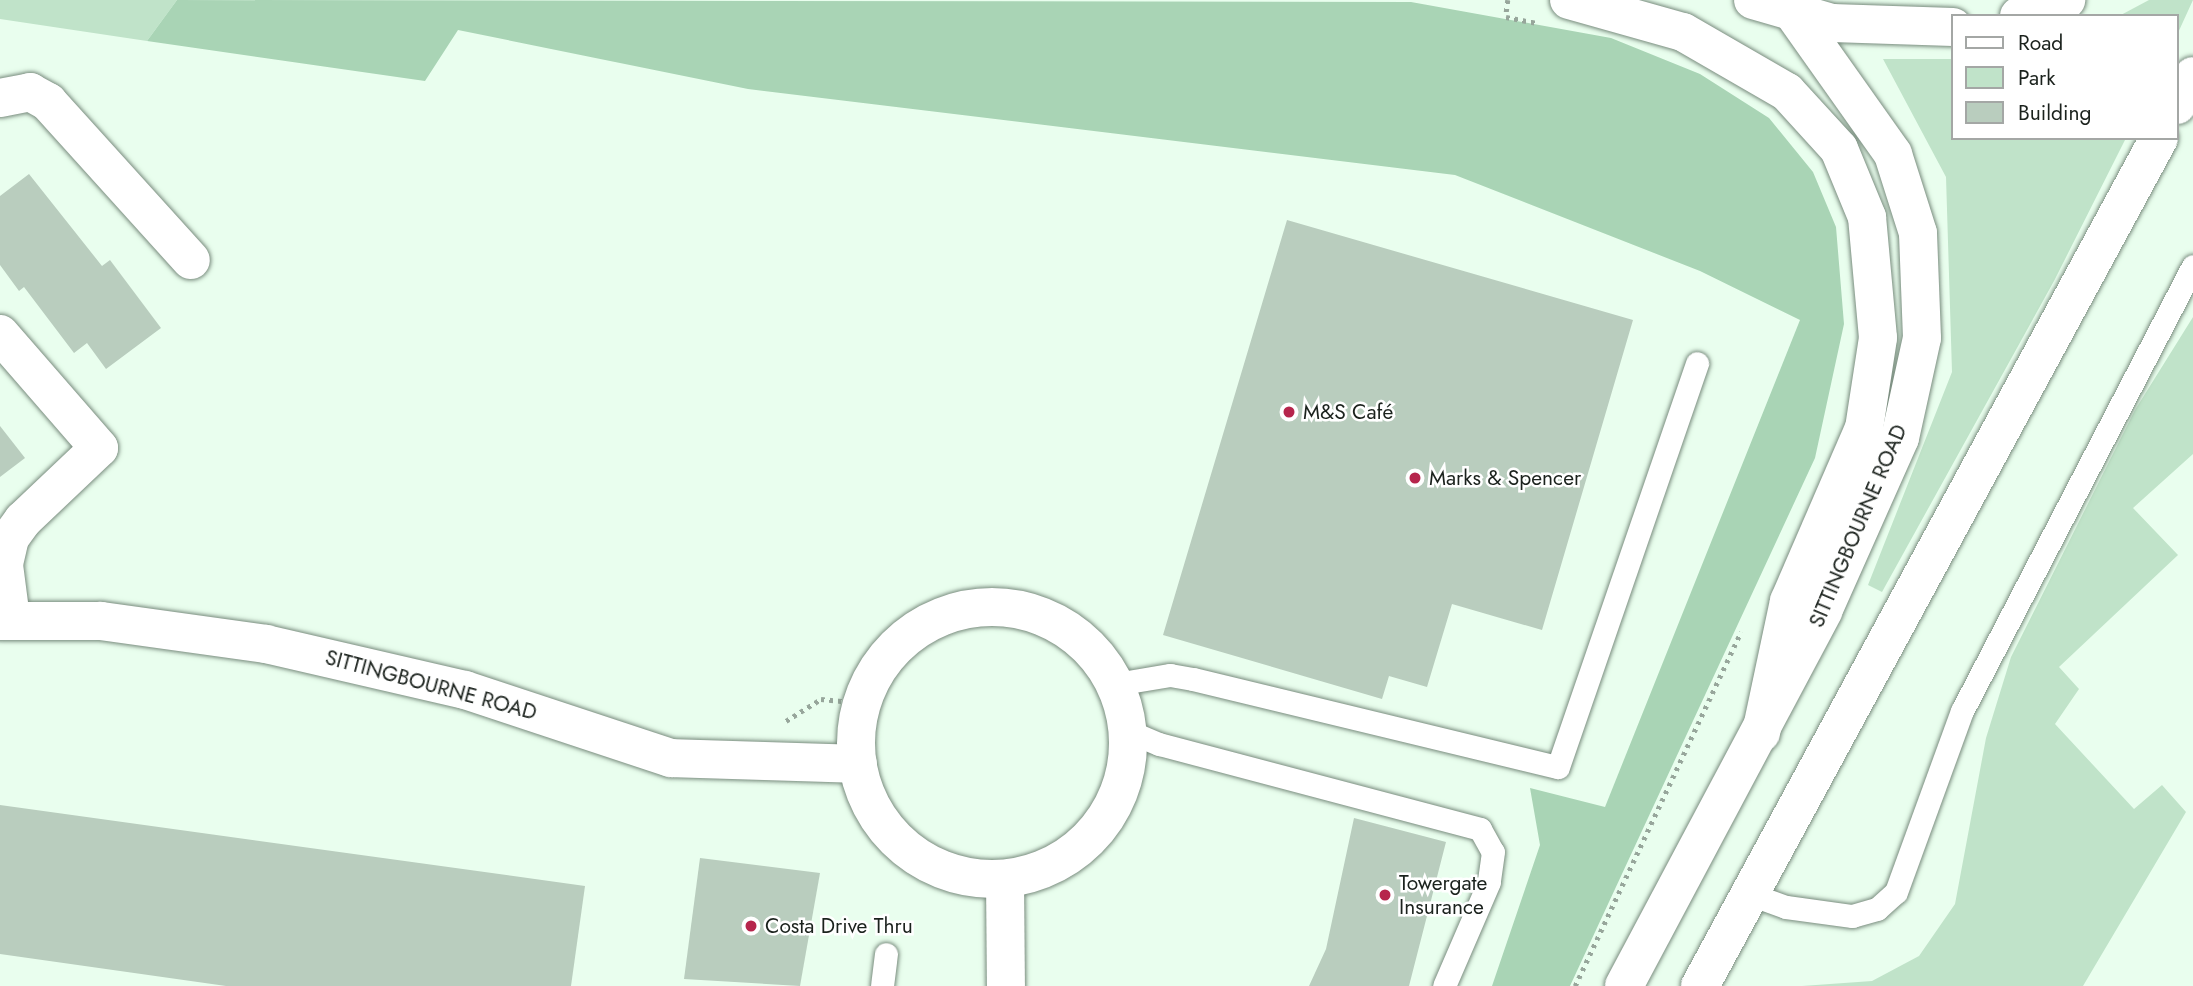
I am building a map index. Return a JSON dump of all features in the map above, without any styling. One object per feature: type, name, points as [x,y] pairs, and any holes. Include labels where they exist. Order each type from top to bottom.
[{"type":"main road","points":[[1753,0],[1794,14],[1899,30],[1952,27]]},
{"type":"main road","points":[[2025,14],[2066,0]]},
{"type":"main road","points":[[1557,12],[1683,32],[1787,92],[1839,149],[1867,217],[1878,338],[1864,428],[1789,601],[1760,733]]},
{"type":"main road","name":"SITTINGBOURNE ROAD","points":[[1624,986],[1823,611],[1900,438],[1922,338],[1917,233],[1893,154],[1794,14]]},
{"type":"main road","points":[[2179,101],[2193,76]]},
{"type":"main road","points":[[0,98],[30,92],[48,102],[191,260]]},
{"type":"main road","points":[[1700,986],[2158,140]]},
{"type":"main road","points":[[0,334],[99,448],[23,520],[10,538],[4,565],[6,620]]},
{"type":"main road","points":[[1015,608],[1064,626],[1102,662],[1116,684],[1128,731],[1125,778],[1105,820],[1072,854],[1005,879],[964,876],[908,851],[880,821],[858,764],[862,703],[884,661],[919,628],[963,610],[1015,608]]},
{"type":"main road","name":"SITTINGBOURNE ROAD","points":[[6,620],[101,621],[339,659],[465,690],[671,758],[858,764]]},
{"type":"main road","points":[[1005,879],[1006,986]]},
{"type":"lane","points":[[1750,894],[1786,907],[1852,916],[1877,909],[1896,892],[1962,711],[2193,266]]},
{"type":"lane","points":[[1116,684],[1170,675],[1193,679],[1559,766],[1697,363]]},
{"type":"lane","points":[[1128,731],[1287,778],[1466,822],[1489,838],[1489,882],[1444,986]]},
{"type":"lane","points":[[883,986],[886,954]]},
{"type":"path","points":[[1508,0],[1506,17],[1557,12]]},
{"type":"path","points":[[1575,986],[1745,624]]},
{"type":"green space","points":[[0,0],[177,0],[147,41],[0,19]]},
{"type":"green space","points":[[177,0],[1411,2],[1611,38],[1700,74],[1769,118],[1813,172],[1836,227],[1844,324],[1815,458],[1570,986],[1492,986],[1540,845],[1530,788],[1605,807],[1800,320],[1700,271],[1455,175],[748,89],[458,30],[425,81],[147,41]]},
{"type":"green space","points":[[2149,0],[2193,0],[2179,31],[2179,14],[2123,14]]},
{"type":"green space","points":[[1883,59],[1952,59],[1952,140],[2125,140],[2054,281],[1882,592],[1868,585],[1952,372],[1946,177]]},
{"type":"green space","points":[[2193,317],[2193,454],[2133,508],[2178,555],[2059,667],[2079,689],[2055,724],[2134,809],[2162,785],[2186,812],[2083,986],[1802,986],[1872,981],[1919,956],[1955,904],[1986,738],[2011,657],[2135,410]]},
{"type":"building","points":[[29,174],[102,266],[110,260],[161,328],[106,369],[87,343],[74,353],[24,287],[19,291],[0,265],[0,196]]},
{"type":"building","name":"Marks & Spencer","points":[[1287,220],[1633,320],[1542,630],[1452,604],[1427,687],[1389,676],[1382,699],[1163,635]]},
{"type":"building","points":[[0,426],[25,458],[0,477]]},
{"type":"building","points":[[0,805],[585,886],[571,986],[226,986],[0,954]]},
{"type":"building","name":"Towergate Insurance","points":[[1354,818],[1446,842],[1409,986],[1309,986],[1326,949]]},
{"type":"building","name":"Costa Drive Thru","points":[[700,858],[820,873],[800,986],[684,979]]},
{"type":"place","name":"M&S Café","points":[[1289,412]]},
{"type":"place","name":"Marks & Spencer","points":[[1415,478]]},
{"type":"place","name":"Towergate Insurance","points":[[1385,895]]},
{"type":"place","name":"Costa Drive Thru","points":[[751,926]]}]
